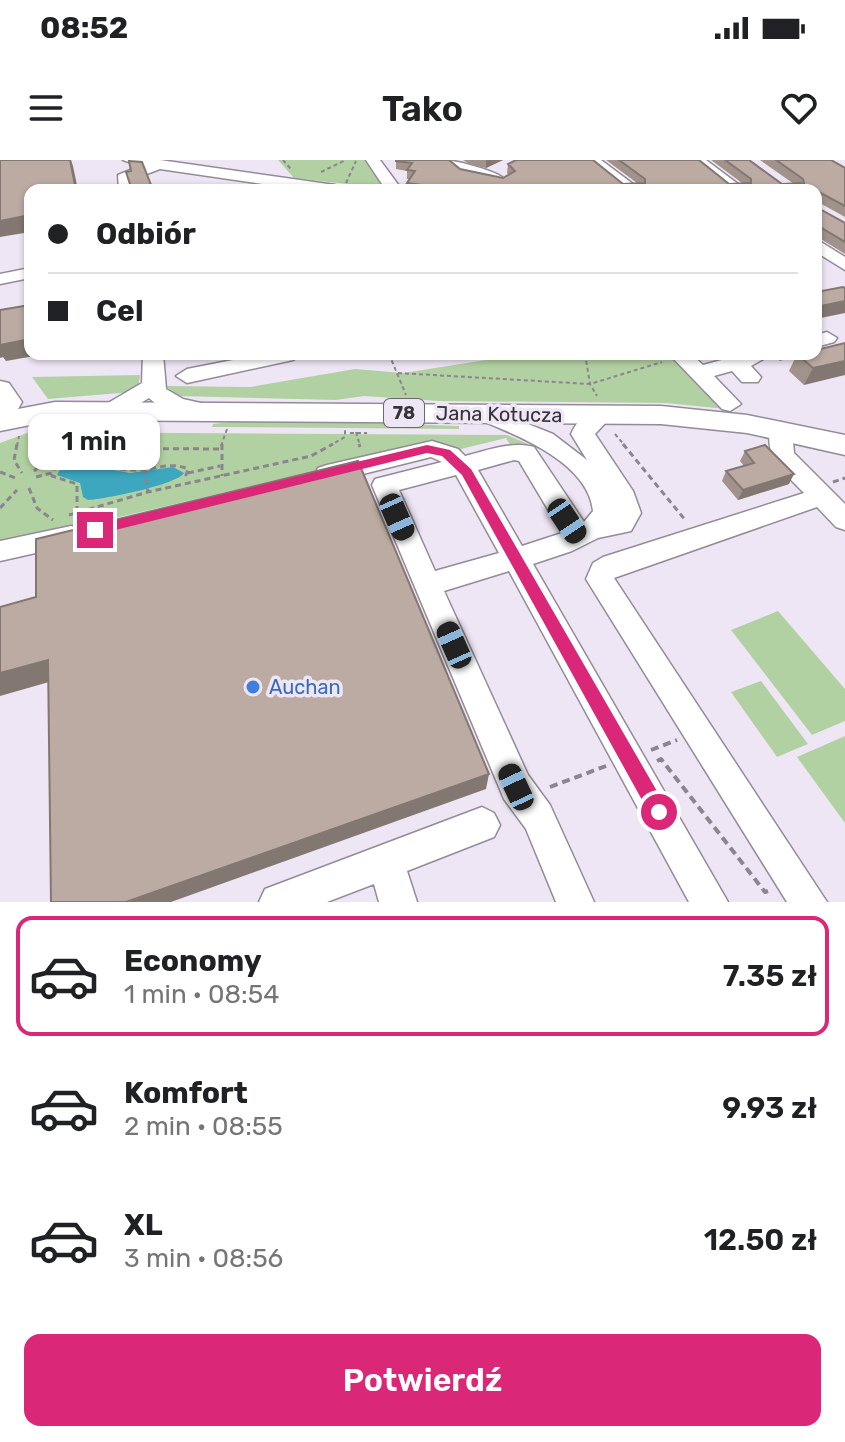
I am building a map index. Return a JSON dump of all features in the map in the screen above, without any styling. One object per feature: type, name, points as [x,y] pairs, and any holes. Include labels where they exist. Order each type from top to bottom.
[{"type":"main road","name":"Jana Kotucza","points":[[8,418],[64,425],[218,426],[483,413],[551,414],[604,423],[695,417],[781,430],[845,445]]},
{"type":"street","points":[[130,160],[310,184]]},
{"type":"street","points":[[373,160],[390,184]]},
{"type":"street","points":[[450,160],[465,172],[500,174]]},
{"type":"street","points":[[591,160],[625,184]]},
{"type":"street","points":[[696,160],[730,184]]},
{"type":"street","points":[[125,184],[123,178],[160,164]]},
{"type":"street","points":[[822,248],[845,265]]},
{"type":"street","points":[[822,268],[845,274]]},
{"type":"street","points":[[0,279],[24,274]]},
{"type":"street","points":[[153,360],[154,386],[167,401],[218,426]]},
{"type":"street","points":[[187,376],[264,360]]},
{"type":"street","points":[[685,360],[730,404]]},
{"type":"street","points":[[698,373],[744,370],[762,360]]},
{"type":"street","points":[[121,425],[154,386]]},
{"type":"street","points":[[483,413],[557,444]]},
{"type":"street","points":[[551,414],[548,432],[580,464],[605,499],[606,513],[586,533]]},
{"type":"street","points":[[427,585],[622,524],[627,508],[604,423]]},
{"type":"street","points":[[781,430],[779,443],[783,456],[845,520]]},
{"type":"street","points":[[305,479],[427,449],[446,452],[461,466],[709,902]]},
{"type":"street","points":[[575,902],[538,817],[523,797],[384,485],[514,452],[530,455],[586,533]]},
{"type":"street","points":[[801,891],[600,579],[603,571],[613,565],[822,496]]},
{"type":"street","points":[[0,551],[48,529],[100,529]]},
{"type":"street","points":[[0,567],[48,529]]},
{"type":"street","points":[[278,902],[482,825]]},
{"type":"street","points":[[386,862],[398,902]]},
{"type":"path","points":[[318,173],[346,160]]},
{"type":"path","points":[[342,184],[357,160]]},
{"type":"path","points":[[392,360],[406,395]]},
{"type":"path","points":[[586,360],[590,384],[604,423],[699,536]]},
{"type":"path","points":[[398,373],[590,384],[664,360]]},
{"type":"path","points":[[792,360],[801,368]]},
{"type":"path","points":[[8,418],[28,430]]},
{"type":"path","points":[[8,418],[14,460],[22,473]]},
{"type":"path","points":[[63,448],[64,425],[85,431]]},
{"type":"path","points":[[108,465],[118,448],[121,425]]},
{"type":"path","points":[[222,476],[218,426],[241,432]]},
{"type":"path","points":[[29,488],[48,529],[77,513],[148,491],[311,456],[345,437],[345,431],[371,433]]},
{"type":"path","points":[[356,432],[358,441]]},
{"type":"path","points":[[34,471],[63,448],[220,449]]},
{"type":"path","points":[[148,448],[145,470],[148,491]]},
{"type":"path","points":[[36,477],[52,473],[58,465],[75,460],[145,470],[176,464],[185,466],[188,473]]},
{"type":"path","points":[[185,478],[188,473],[221,466]]},
{"type":"path","points":[[0,472],[15,478]]},
{"type":"path","points":[[52,473],[57,480],[77,484],[77,513]]},
{"type":"path","points":[[0,508],[17,490]]},
{"type":"path","points":[[523,797],[668,743]]},
{"type":"path","points":[[658,761],[661,759],[680,781],[765,892],[801,891]]},
{"type":"green space","points":[[278,160],[365,160],[382,184],[349,184],[294,178]]},
{"type":"green space","points":[[486,360],[677,360],[726,409],[666,403],[439,401],[364,396],[336,400],[177,396],[166,386],[250,387],[355,369],[403,373]]},
{"type":"green space","points":[[140,375],[138,388],[132,392],[48,399],[32,377]]},
{"type":"green space","points":[[37,418],[157,424],[37,426]]},
{"type":"green space","points":[[256,419],[459,426],[459,429],[212,427],[213,424]]},
{"type":"green space","points":[[30,432],[507,435],[528,444],[511,446],[506,438],[461,449],[464,458],[447,446],[435,443],[0,545],[0,443]]},
{"type":"green space","points":[[778,611],[845,689],[845,721],[812,735],[731,630]]},
{"type":"green space","points":[[761,681],[808,744],[777,757],[731,692]]},
{"type":"green space","points":[[845,736],[845,823],[797,757]]},
{"type":"water","points":[[78,463],[130,473],[173,467],[184,473],[155,487],[88,500],[83,497],[80,483],[57,475],[62,466]]},
{"type":"building","points":[[0,160],[70,160],[75,184],[24,184],[24,216],[0,221]]},
{"type":"building","points":[[449,160],[460,169],[503,178],[515,171],[508,164],[516,160],[593,160],[623,184],[414,184],[407,183],[415,171],[407,170],[412,163],[396,161]]},
{"type":"building","points":[[619,160],[699,160],[729,184],[623,184],[645,183],[645,179]]},
{"type":"building","points":[[725,160],[749,160],[782,184],[729,184],[751,183],[751,179]]},
{"type":"building","points":[[776,160],[831,160],[845,168],[845,206],[822,194],[822,184],[782,184],[804,183],[803,179]]},
{"type":"building","points":[[129,161],[142,162],[151,184],[130,184],[126,172],[131,171]]},
{"type":"building","points":[[822,210],[845,223],[845,242],[822,228]]},
{"type":"building","points":[[843,287],[845,301],[822,306],[822,291]]},
{"type":"building","points":[[24,306],[24,340],[0,345],[0,310]]},
{"type":"building","points":[[845,343],[845,361],[813,368],[804,360],[822,360],[822,349]]},
{"type":"building","points":[[765,445],[794,474],[743,490],[726,471],[754,463],[745,451]]},
{"type":"building","name":"Auchan","points":[[358,461],[489,774],[126,902],[51,902],[48,660],[0,673],[0,607],[36,597],[36,539]]},
{"type":"place","name":"Auchan","points":[[253,687]]},
{"type":"route","points":[[95,530],[427,449],[446,452],[467,472],[659,812]]}]
